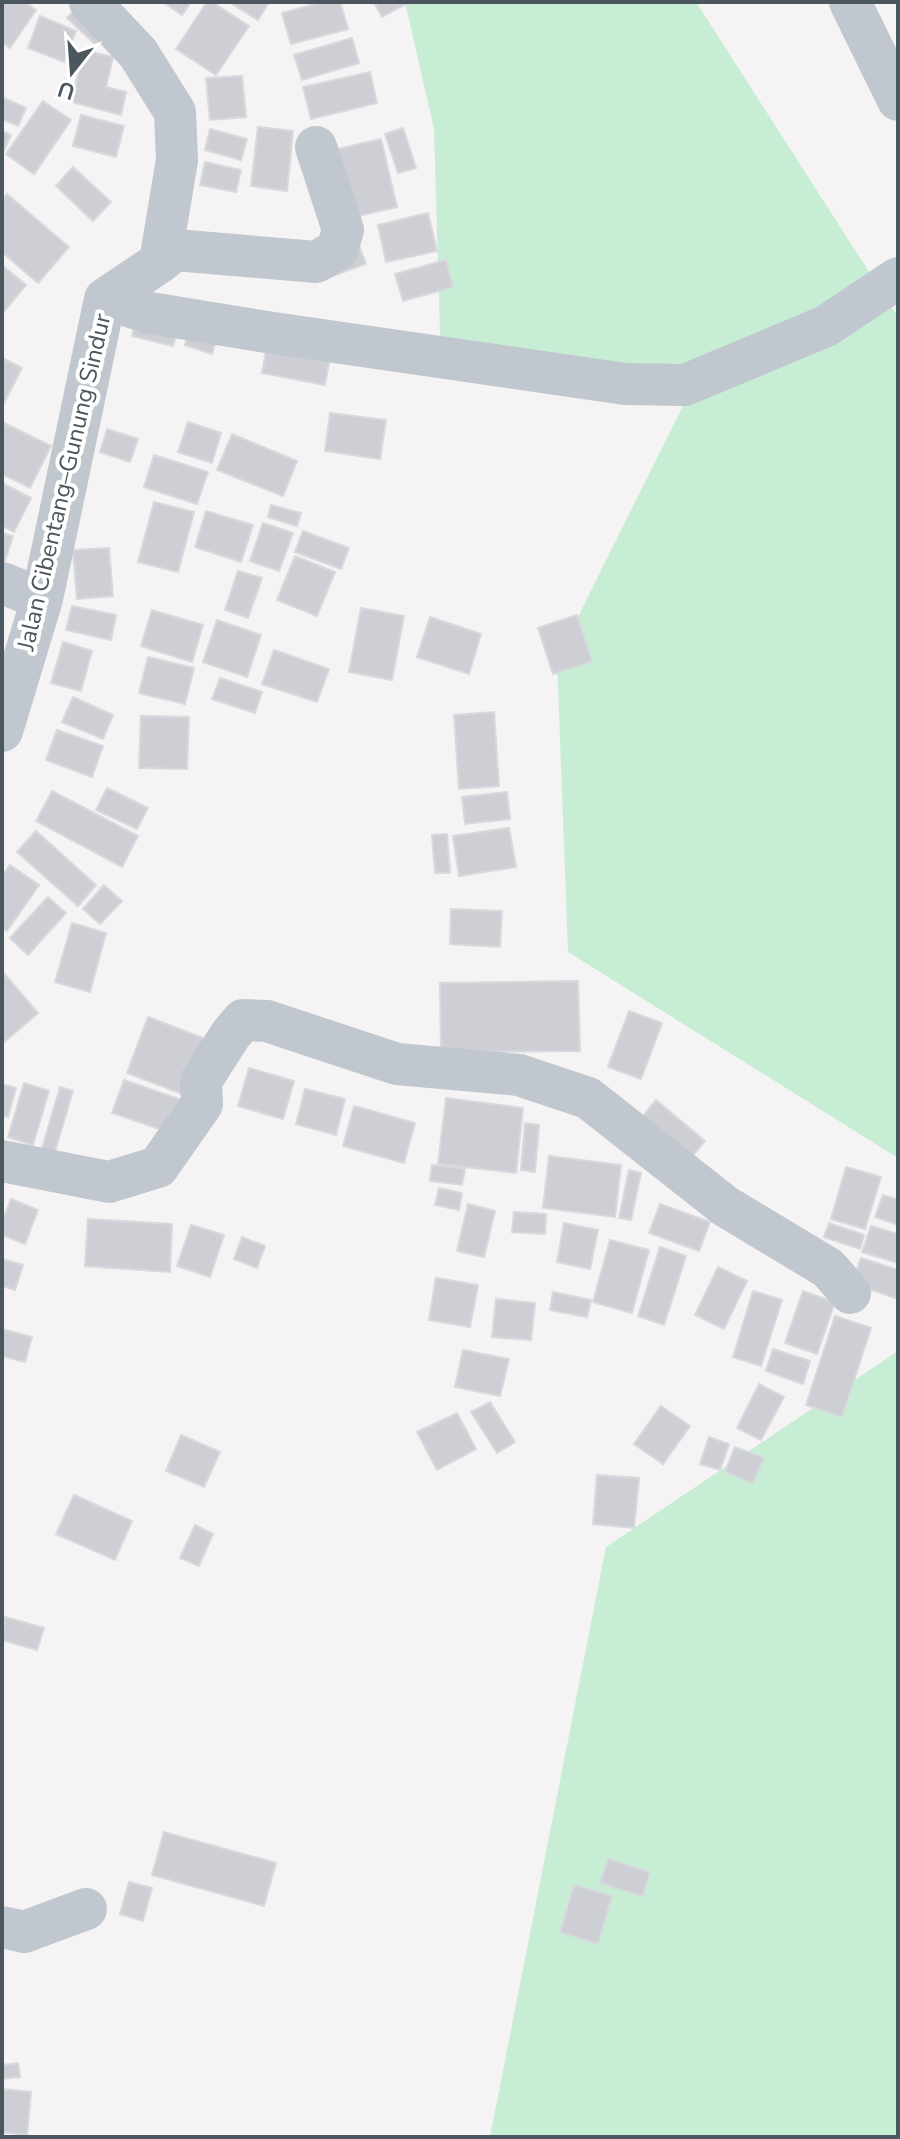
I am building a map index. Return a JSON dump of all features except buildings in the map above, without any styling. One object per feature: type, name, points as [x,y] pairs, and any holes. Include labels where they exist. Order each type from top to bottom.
[{"type":"street","points":[[90,2],[138,53],[175,112],[177,160],[160,262]]},
{"type":"street","points":[[850,2],[895,88]]},
{"type":"street","name":"Jalan Cibentang–Gunung Sindur","points":[[2,731],[42,599],[105,299],[175,250],[316,262],[337,250],[343,230],[316,147]]},
{"type":"street","points":[[105,299],[150,313],[304,337],[625,384],[685,385],[826,326],[898,278]]},
{"type":"street","points":[[2,583],[42,599]]},
{"type":"street","points":[[2,1161],[109,1182],[158,1167],[202,1104],[201,1081],[231,1034],[243,1020],[267,1021],[397,1064],[519,1075],[588,1098],[725,1206],[828,1268],[850,1293]]},
{"type":"street","points":[[2,1927],[24,1932],[86,1909]]},
{"type":"green space","points":[[405,2],[696,2],[898,317],[898,1158],[568,952],[557,659],[689,394],[441,366],[434,129]]},
{"type":"green space","points":[[898,1351],[898,2137],[490,2137],[606,1547]]}]
